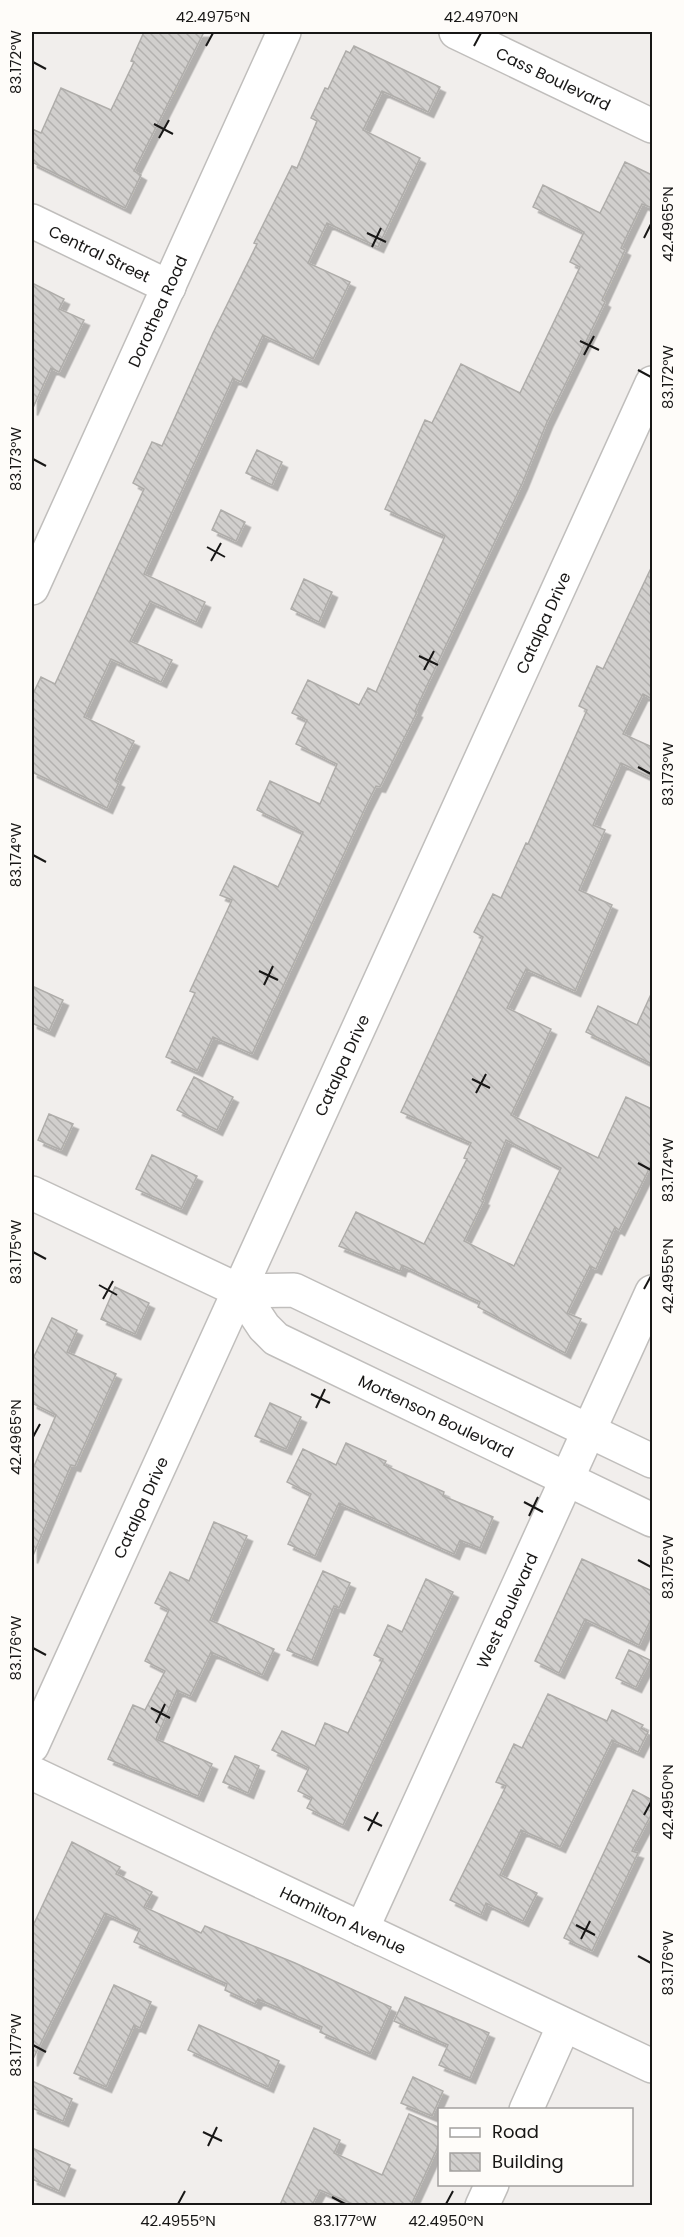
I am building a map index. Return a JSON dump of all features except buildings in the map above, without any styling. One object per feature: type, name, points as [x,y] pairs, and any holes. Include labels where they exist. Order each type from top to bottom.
[{"type":"street","name":"Dorothea Road","points":[[32,588],[284,32]]},
{"type":"street","name":"Cass Boulevard","points":[[456,32],[652,126]]},
{"type":"street","name":"Central Street","points":[[32,221],[169,286]]},
{"type":"street","name":"Catalpa Drive","points":[[32,1746],[652,383]]},
{"type":"street","name":"Mortenson Boulevard","points":[[32,1193],[240,1290],[294,1290],[652,1461]]},
{"type":"street","name":"Mortenson Boulevard","points":[[240,1290],[276,1339],[652,1520]]},
{"type":"street","name":"West Boulevard","points":[[362,1929],[652,1292]]},
{"type":"street","name":"Hamilton Avenue","points":[[32,1773],[652,2066]]},
{"type":"street","points":[[525,2108],[564,2025]]},
{"type":"street","points":[[482,2205],[491,2186]]}]
